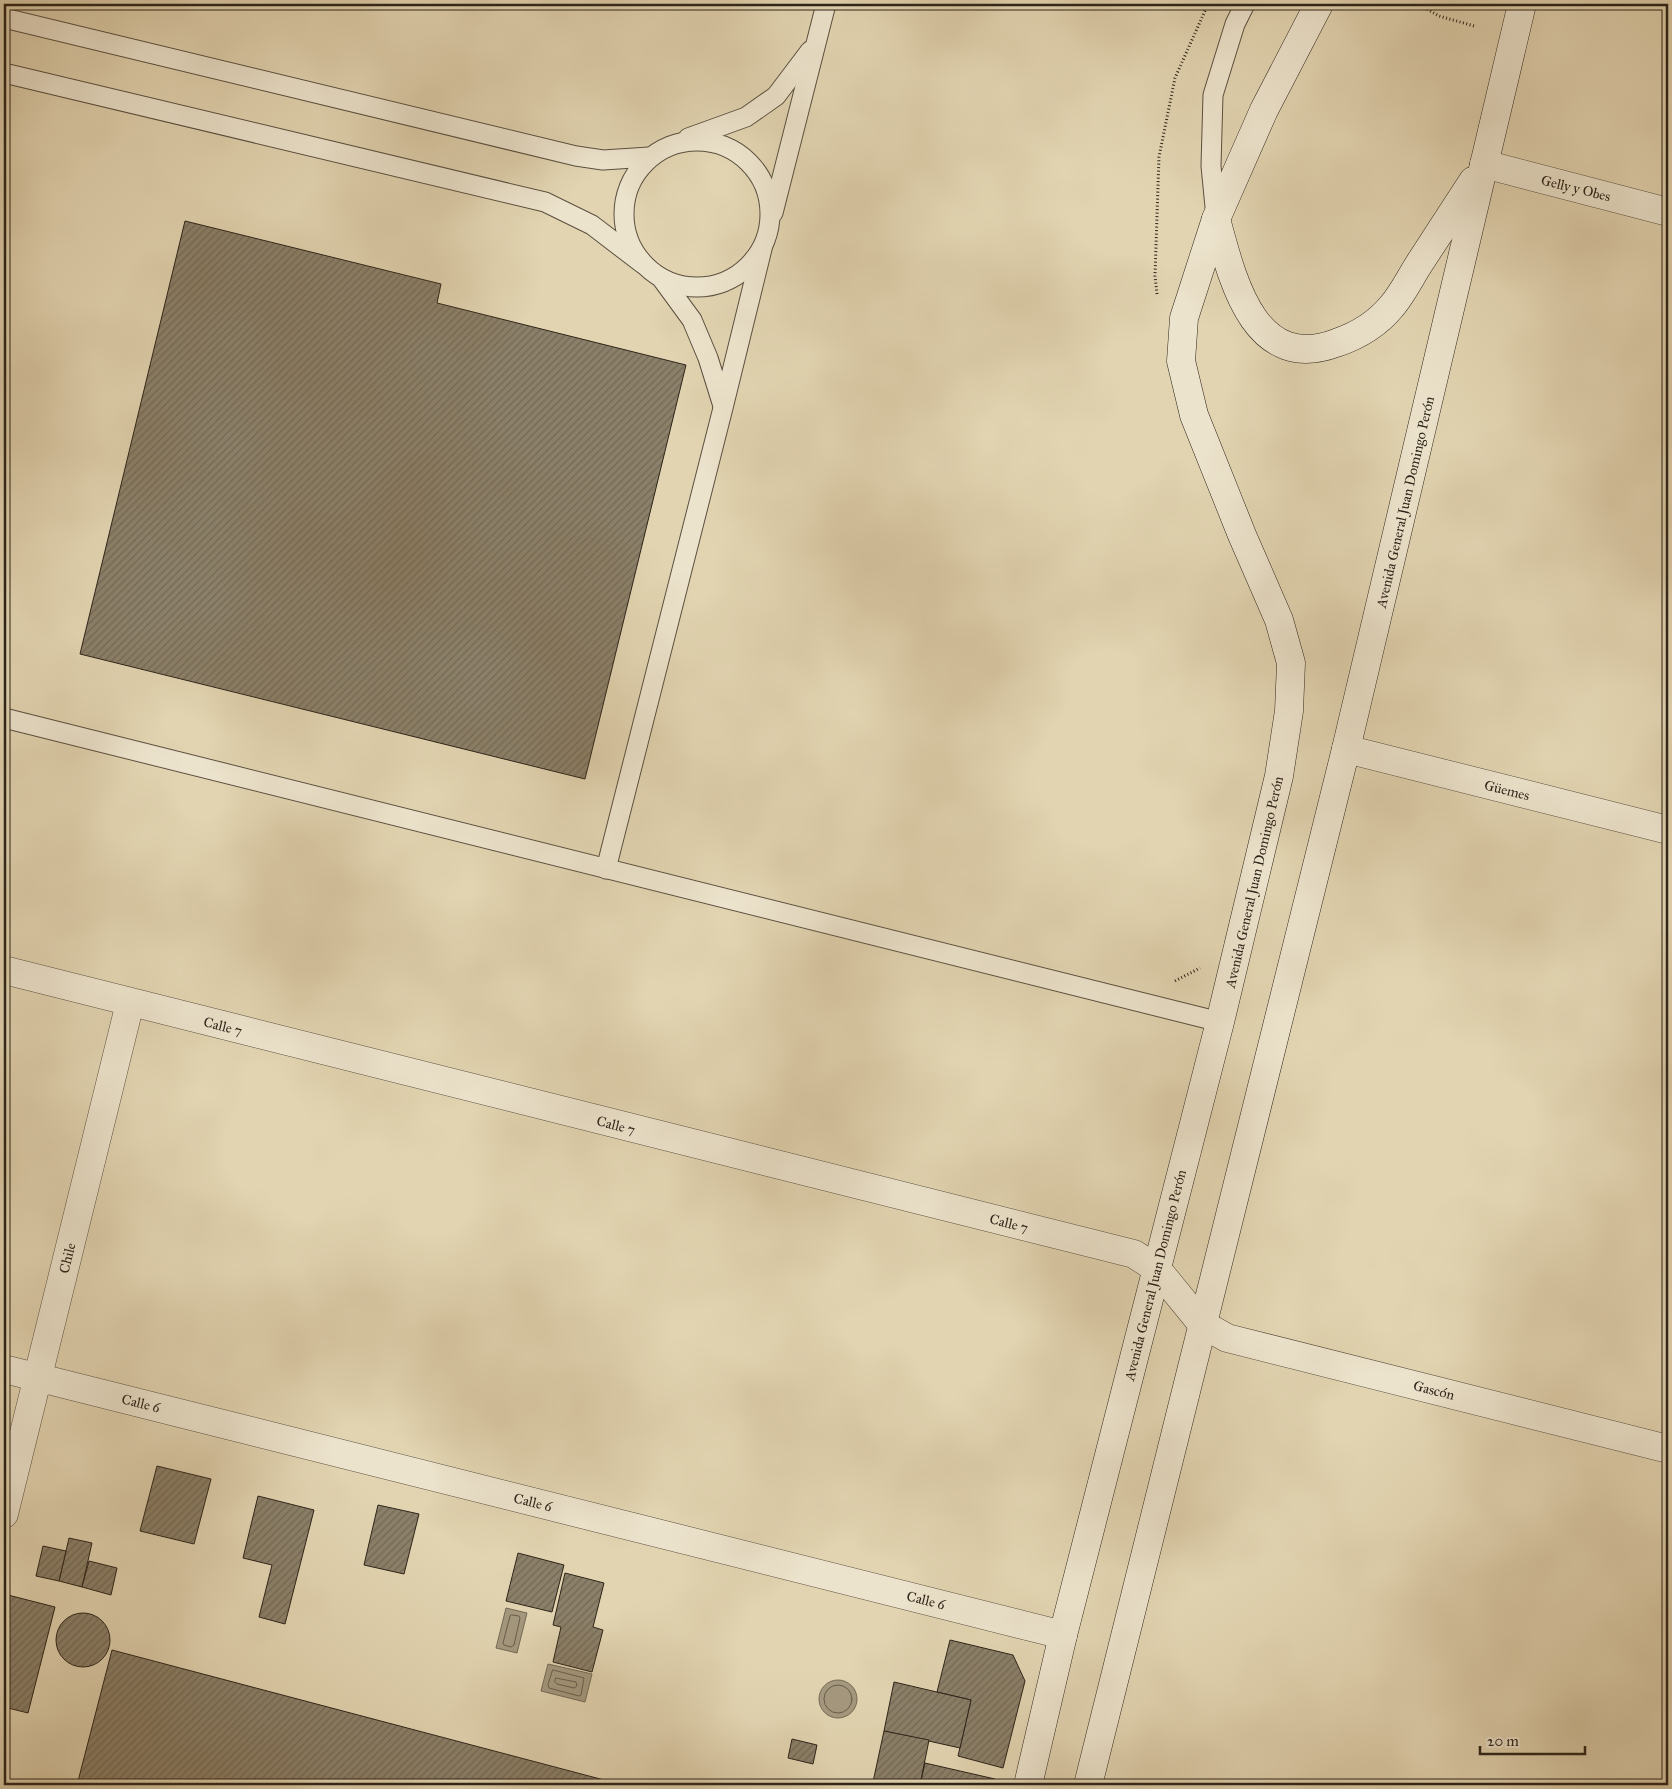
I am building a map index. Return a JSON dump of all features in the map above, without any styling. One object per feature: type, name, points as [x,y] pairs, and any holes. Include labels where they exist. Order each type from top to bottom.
[{"type":"main road","name":"Avenida General Juan Domingo Perón","points":[[1028,1785],[1063,1635],[1220,1022],[1279,776],[1289,711],[1291,663],[1279,620],[1242,535],[1194,415],[1180,361],[1184,318],[1216,219],[1264,110],[1319,4]]},
{"type":"main road","name":"Avenida General Juan Domingo Perón","points":[[1088,1785],[1346,749],[1522,4]]},
{"type":"main road","points":[[1216,219],[1232,276],[1250,314],[1270,336],[1286,347],[1306,349],[1326,347],[1349,339],[1370,326],[1392,306],[1484,164]]},
{"type":"main road","name":"Gelly y Obes","points":[[1484,164],[1668,212]]},
{"type":"main road","name":"Güemes","points":[[1346,749],[1668,830]]},
{"type":"main road","name":"Calle 7","points":[[4,970],[1134,1254],[1157,1270],[1202,1324]]},
{"type":"main road","name":"Chile","points":[[4,1514],[130,1003]]},
{"type":"main road","name":"Gascón","points":[[1202,1324],[1227,1338],[1668,1449]]},
{"type":"main road","name":"Calle 6","points":[[4,1369],[1063,1635]]},
{"type":"lane","points":[[606,869],[762,249],[770,226],[826,4]]},
{"type":"lane","points":[[1216,219],[1210,166],[1213,95],[1235,24],[1244,4]]},
{"type":"lane","points":[[4,18],[576,156],[604,160],[649,157]]},
{"type":"lane","points":[[643,264],[630,246],[623,223],[624,200],[633,176],[649,157],[671,144],[746,117],[776,96],[815,44]]},
{"type":"lane","points":[[4,73],[545,202],[592,225],[662,279],[692,320],[708,358],[723,408]]},
{"type":"lane","points":[[671,144],[696,140],[722,144],[744,157],[760,177],[770,201],[770,226]]},
{"type":"lane","points":[[662,279],[684,287],[707,287],[722,283],[748,267],[762,249]]},
{"type":"lane","points":[[4,718],[1220,1022]]},
{"type":"path","points":[[1157,296],[1155,276],[1160,157],[1174,78],[1208,4]]},
{"type":"path","points":[[1418,4],[1439,16],[1474,26]]},
{"type":"path","points":[[1168,984],[1206,965]]},
{"type":"water","points":[[506,1608],[527,1613],[517,1653],[496,1648]]},
{"type":"water","points":[[548,1664],[592,1674],[585,1702],[541,1691]]},
{"type":"water","points":[[838,1680],[851,1686],[857,1699],[851,1712],[838,1718],[825,1712],[819,1699],[825,1686]]},
{"type":"building","points":[[185,221],[441,284],[437,303],[686,365],[585,779],[80,654]]},
{"type":"building","points":[[157,1466],[211,1479],[194,1544],[140,1531]]},
{"type":"building","points":[[258,1496],[314,1510],[285,1624],[259,1617],[272,1565],[243,1558]]},
{"type":"building","points":[[378,1505],[419,1514],[404,1574],[364,1565]]},
{"type":"building","points":[[69,1538],[92,1543],[82,1587],[59,1581]]},
{"type":"building","points":[[43,1546],[66,1551],[59,1581],[36,1576]]},
{"type":"building","points":[[518,1553],[564,1565],[552,1612],[506,1601]]},
{"type":"building","points":[[89,1561],[117,1568],[111,1595],[82,1587]]},
{"type":"building","points":[[565,1573],[604,1583],[593,1627],[603,1630],[592,1672],[553,1662],[561,1627],[553,1625]]},
{"type":"building","points":[[4,1594],[55,1607],[28,1713],[4,1707]]},
{"type":"building","points":[[83,1613],[93,1615],[102,1621],[108,1630],[110,1640],[108,1650],[102,1659],[93,1665],[83,1667],[73,1665],[64,1659],[58,1650],[56,1640],[58,1630],[64,1621],[73,1615]]},
{"type":"building","points":[[950,1640],[1013,1655],[1025,1681],[1003,1768],[958,1756],[971,1700],[937,1692]]},
{"type":"building","points":[[112,1650],[623,1785],[77,1785]]},
{"type":"building","points":[[894,1682],[971,1700],[960,1748],[884,1731]]},
{"type":"building","points":[[884,1731],[929,1740],[920,1785],[889,1785],[873,1782]]},
{"type":"building","points":[[792,1739],[817,1745],[813,1764],[788,1758]]},
{"type":"building","points":[[925,1763],[995,1779],[994,1785],[920,1785]]}]
